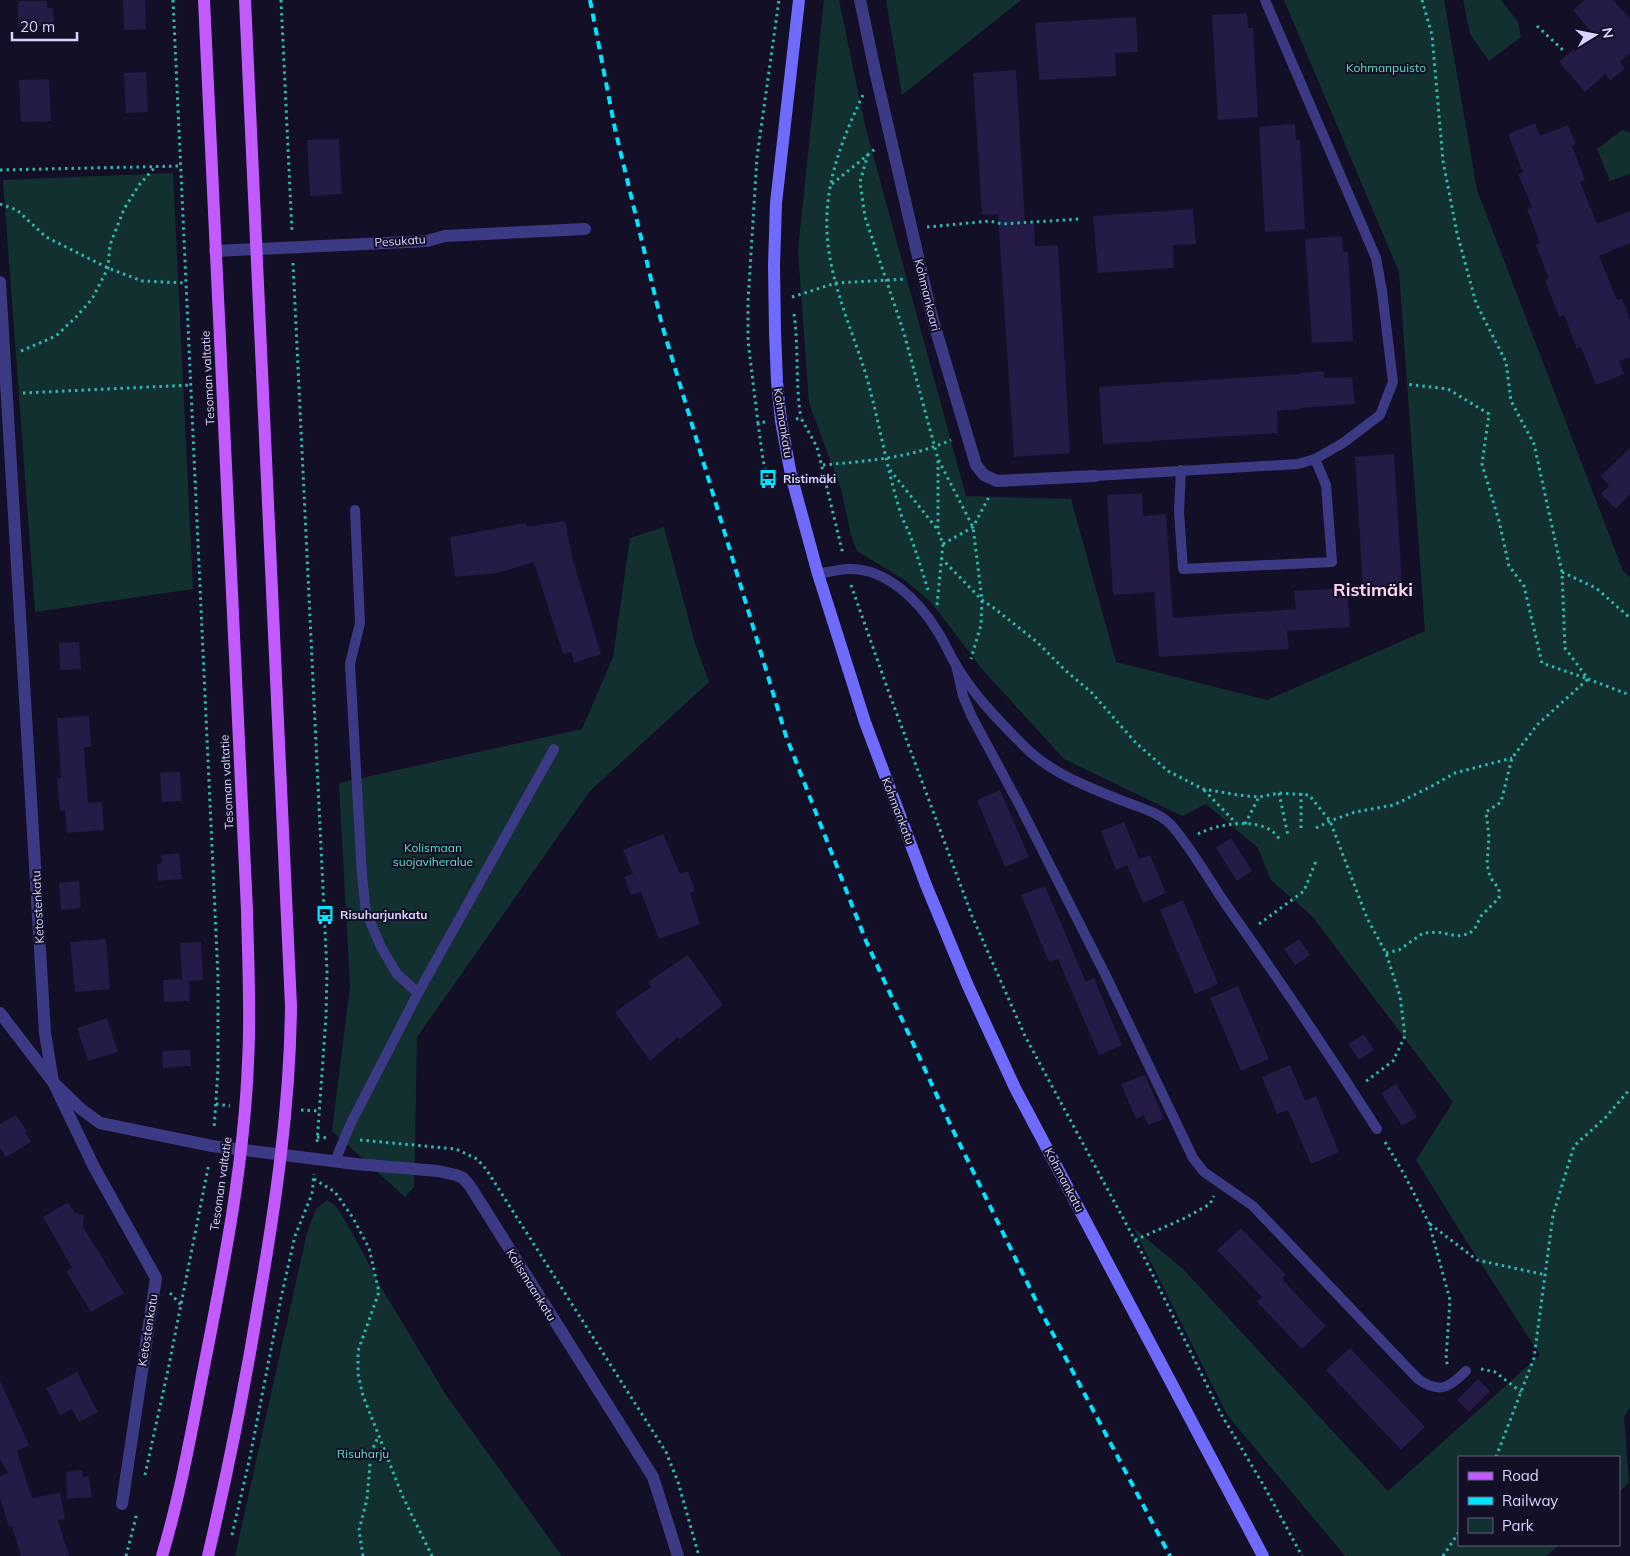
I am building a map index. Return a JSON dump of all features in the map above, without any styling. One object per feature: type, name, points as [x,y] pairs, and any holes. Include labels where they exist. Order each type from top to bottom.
[{"type":"main road","name":"Tesoman valtatie","points":[[162,1556],[181,1480],[226,1248],[240,1150],[248,1063],[249,971],[204,0]]},
{"type":"main road","points":[[208,1556],[228,1469],[276,1200],[290,1061],[291,1006],[245,0]]},
{"type":"street","name":"Kohmankatu","points":[[799,0],[776,203],[774,332],[781,421],[791,475],[818,574],[868,731],[968,986],[1015,1088],[1263,1556]]},
{"type":"street","name":"Kohmankaari","points":[[860,0],[874,72],[932,317],[976,464],[984,475],[998,481]]},
{"type":"street","name":"Pesukatu","points":[[215,251],[428,241],[445,236],[585,229]]},
{"type":"street","name":"Ketostenkatu","points":[[0,282],[46,1033],[53,1082],[94,1168],[156,1278],[122,1504]]},
{"type":"street","points":[[998,481],[1095,476]]},
{"type":"street","points":[[0,1013],[53,1082]]},
{"type":"street","name":"Kolismaankatu","points":[[53,1082],[81,1109],[100,1122],[212,1146],[281,1156],[438,1171],[463,1178],[470,1186],[653,1477],[678,1556]]},
{"type":"lane","points":[[1095,476],[1298,464],[1315,459],[1344,443],[1380,415],[1393,382],[1388,332],[1376,258],[1265,0]]},
{"type":"lane","points":[[1181,470],[1180,512],[1183,569],[1332,562],[1326,485],[1315,459]]},
{"type":"lane","points":[[354,510],[360,623],[350,664],[362,876],[366,912],[380,947],[397,974],[418,993]]},
{"type":"lane","points":[[818,574],[847,569],[862,570],[891,582],[920,608],[938,632],[965,678],[999,721],[1027,750],[1056,770],[1084,785],[1164,818],[1184,841],[1377,1129]]},
{"type":"lane","points":[[956,665],[963,696],[972,716],[1105,974],[1194,1158],[1204,1172],[1253,1206],[1418,1378],[1429,1386],[1444,1388],[1466,1371]]},
{"type":"lane","points":[[336,1161],[350,1126],[418,993],[554,749]]},
{"type":"path","points":[[144,1484],[212,1146],[218,1068],[218,977],[173,0]]},
{"type":"path","points":[[281,0],[328,998],[320,1111]]},
{"type":"path","points":[[1422,0],[1432,34],[1443,161],[1457,233],[1476,303],[1506,362],[1511,401],[1534,444],[1562,572],[1565,648],[1588,679]]},
{"type":"path","points":[[1537,26],[1564,51]]},
{"type":"path","points":[[874,72],[838,154],[827,214],[828,246],[836,283],[866,374],[900,512],[931,597]]},
{"type":"path","points":[[831,185],[890,138]]},
{"type":"path","points":[[868,154],[860,182],[865,217],[904,333],[938,459],[974,527],[982,600],[980,625],[965,678]]},
{"type":"path","points":[[4,358],[56,336],[92,299],[108,268],[110,245],[124,210],[139,185],[156,166]]},
{"type":"path","points":[[0,170],[181,166]]},
{"type":"path","points":[[0,204],[17,210],[46,237],[108,268],[142,281],[186,283]]},
{"type":"path","points":[[911,228],[990,221],[1002,224],[1079,219]]},
{"type":"path","points":[[792,305],[791,297],[836,283],[900,279]]},
{"type":"path","points":[[794,313],[798,400],[801,418],[817,447],[823,465],[853,590],[972,916],[1025,1036],[1135,1240],[1221,1414],[1264,1486],[1302,1556]]},
{"type":"path","points":[[1393,382],[1448,389],[1489,414],[1482,464],[1499,521],[1509,566],[1524,586],[1542,663],[1630,695]]},
{"type":"path","points":[[7,393],[191,385]]},
{"type":"path","points":[[781,421],[801,418]]},
{"type":"path","points":[[758,423],[770,492]]},
{"type":"path","points":[[823,465],[886,460],[945,443]]},
{"type":"path","points":[[938,459],[938,531]]},
{"type":"path","points":[[888,468],[938,531],[943,544],[936,615],[938,632]]},
{"type":"path","points":[[943,544],[974,527],[998,481]]},
{"type":"path","points":[[941,558],[982,600],[1037,642],[1066,671],[1091,692],[1136,743],[1168,771],[1203,789],[1238,796],[1259,797],[1279,793],[1309,795],[1330,821],[1367,918],[1386,953],[1400,996],[1405,1036],[1393,1061],[1353,1092]]},
{"type":"path","points":[[1562,572],[1596,588],[1630,618]]},
{"type":"path","points":[[1386,953],[1399,950],[1423,933],[1438,932],[1458,936],[1469,934],[1475,928],[1481,916],[1499,898],[1499,889],[1490,877],[1487,864],[1488,837],[1486,812],[1501,802],[1512,758],[1537,725],[1588,679]]},
{"type":"path","points":[[1316,828],[1355,812],[1394,805],[1455,773],[1512,758]]},
{"type":"path","points":[[1203,789],[1237,823]]},
{"type":"path","points":[[1279,793],[1288,836]]},
{"type":"path","points":[[1301,793],[1301,831]]},
{"type":"path","points":[[1245,824],[1259,797]]},
{"type":"path","points":[[1184,841],[1207,829],[1237,823],[1256,825],[1272,830],[1280,840]]},
{"type":"path","points":[[1246,933],[1304,890],[1316,861]]},
{"type":"path","points":[[1496,1456],[1534,1358],[1553,1215],[1574,1146],[1606,1116],[1630,1089]]},
{"type":"path","points":[[1377,1129],[1404,1174],[1429,1223],[1450,1300],[1446,1359]]},
{"type":"path","points":[[314,1179],[335,1192],[353,1218],[369,1248],[380,1292],[358,1351],[358,1374],[363,1396],[378,1436],[402,1495],[431,1556]]},
{"type":"path","points":[[1135,1240],[1185,1218],[1210,1204],[1220,1184]]},
{"type":"path","points":[[1429,1223],[1477,1260],[1546,1275]]},
{"type":"path","points":[[1495,1372],[1521,1392]]},
{"type":"path","points":[[363,1556],[359,1530],[367,1499],[371,1453],[378,1436]]},
{"type":"path","points":[[126,1556],[138,1510]]},
{"type":"path","points":[[1442,1556],[1458,1533]]},
{"type":"green space","name":"Kohmanpuisto","points":[[824,0],[839,0],[865,125],[966,496],[1071,499],[1116,662],[1267,700],[1425,631],[1399,272],[1284,0],[1444,0],[1477,190],[1623,571],[1630,577],[1630,1408],[1624,1417],[1629,1482],[1620,1491],[1620,1456],[1458,1456],[1458,1546],[1558,1546],[1546,1556],[1345,1556],[1228,1416],[1133,1227],[1184,1270],[1388,1491],[1540,1355],[1416,1160],[1453,1102],[1312,916],[1271,880],[1258,848],[1206,804],[1182,816],[1064,759],[982,669],[931,602],[906,581],[857,551],[851,535],[841,489],[809,403],[798,250]]},
{"type":"green space","points":[[886,0],[1021,0],[902,95]]},
{"type":"green space","points":[[1463,0],[1501,0],[1518,22],[1521,37],[1489,61],[1470,34]]},
{"type":"green space","points":[[1622,130],[1630,133],[1630,174],[1610,181],[1597,149]]},
{"type":"green space","points":[[173,173],[193,589],[35,612],[3,180]]},
{"type":"green space","name":"Kolismaan suojaviheralue","points":[[664,527],[694,640],[709,682],[590,791],[417,1037],[414,1187],[405,1197],[332,1131],[350,986],[339,783],[582,729],[613,657],[630,538]]},
{"type":"green space","name":"Risuharju","points":[[327,1200],[336,1206],[381,1287],[446,1395],[562,1556],[235,1556],[307,1233],[316,1209]]},
{"type":"building","points":[[123,0],[145,0],[146,29],[124,30]]},
{"type":"building","points":[[1585,0],[1613,0],[1630,19],[1630,53],[1620,62],[1625,68],[1610,81],[1605,74],[1585,92],[1559,62],[1592,33],[1573,10]]},
{"type":"building","points":[[18,1],[47,1],[47,8],[53,8],[54,26],[18,27]]},
{"type":"building","points":[[1247,13],[1248,28],[1253,28],[1258,117],[1218,120],[1212,15]]},
{"type":"building","points":[[1136,17],[1138,52],[1115,53],[1116,76],[1039,80],[1035,23]]},
{"type":"building","points":[[1016,70],[1025,224],[1034,224],[1035,246],[1058,245],[1070,453],[1014,457],[998,214],[982,215],[973,73]]},
{"type":"building","points":[[146,72],[148,112],[126,113],[124,73]]},
{"type":"building","points":[[49,79],[51,121],[21,122],[19,80]]},
{"type":"building","points":[[1535,123],[1540,136],[1568,125],[1576,144],[1572,146],[1585,180],[1580,182],[1597,224],[1630,211],[1630,243],[1599,256],[1617,300],[1622,299],[1630,320],[1630,357],[1619,361],[1624,374],[1596,385],[1581,347],[1577,349],[1564,315],[1559,317],[1545,280],[1549,279],[1536,245],[1540,243],[1527,209],[1532,207],[1518,174],[1523,172],[1508,134]]},
{"type":"building","points":[[1295,124],[1296,140],[1300,140],[1305,229],[1265,232],[1259,127]]},
{"type":"building","points":[[339,139],[342,194],[310,196],[307,140]]},
{"type":"building","points":[[1193,209],[1196,244],[1173,245],[1174,268],[1098,273],[1093,216]]},
{"type":"building","points":[[1342,236],[1343,252],[1348,252],[1353,341],[1312,343],[1305,239]]},
{"type":"building","points":[[1324,371],[1324,378],[1352,377],[1355,404],[1277,411],[1278,433],[1103,444],[1099,387]]},
{"type":"building","points":[[1630,448],[1630,494],[1616,509],[1601,494],[1609,486],[1601,476]]},
{"type":"building","points":[[1394,454],[1402,585],[1363,587],[1355,457]]},
{"type":"building","points":[[1142,493],[1143,516],[1166,514],[1173,618],[1296,609],[1294,591],[1347,588],[1350,627],[1287,631],[1289,649],[1159,657],[1154,592],[1113,595],[1107,495]]},
{"type":"building","points":[[565,521],[573,560],[601,654],[574,663],[571,652],[563,654],[534,562],[497,573],[455,577],[450,537],[526,523],[527,527]]},
{"type":"building","points":[[79,642],[81,669],[60,670],[59,643]]},
{"type":"building","points":[[89,716],[91,747],[84,747],[88,803],[102,802],[104,830],[67,833],[65,810],[60,811],[57,778],[61,778],[57,718]]},
{"type":"building","points":[[180,772],[182,801],[162,802],[160,773]]},
{"type":"building","points":[[1000,790],[1029,857],[1005,867],[977,800]]},
{"type":"building","points":[[1124,822],[1139,859],[1150,855],[1166,893],[1143,903],[1127,865],[1116,870],[1101,831]]},
{"type":"building","points":[[663,834],[680,874],[688,871],[695,891],[690,893],[700,924],[659,939],[641,892],[631,895],[624,877],[633,874],[623,850]]},
{"type":"building","points":[[1231,838],[1252,871],[1237,881],[1216,848]]},
{"type":"building","points":[[179,853],[182,879],[158,881],[157,864],[162,863],[161,855]]},
{"type":"building","points":[[79,881],[81,908],[61,910],[59,883]]},
{"type":"building","points":[[1045,886],[1086,982],[1094,978],[1122,1045],[1099,1055],[1058,959],[1049,962],[1021,895]]},
{"type":"building","points":[[1183,900],[1218,984],[1195,994],[1160,910]]},
{"type":"building","points":[[106,939],[110,989],[75,992],[70,942]]},
{"type":"building","points":[[1299,939],[1310,955],[1295,965],[1284,949]]},
{"type":"building","points":[[201,942],[203,980],[189,981],[190,1001],[164,1002],[163,980],[182,979],[180,943]]},
{"type":"building","points":[[688,955],[723,1005],[680,1039],[678,1037],[650,1061],[615,1012],[651,987],[648,982]]},
{"type":"building","points":[[1238,986],[1269,1059],[1241,1071],[1210,998]]},
{"type":"building","points":[[107,1018],[118,1052],[88,1061],[77,1028]]},
{"type":"building","points":[[1364,1034],[1374,1050],[1359,1060],[1348,1044]]},
{"type":"building","points":[[190,1050],[191,1066],[163,1068],[162,1051]]},
{"type":"building","points":[[1290,1065],[1305,1101],[1316,1096],[1339,1152],[1311,1164],[1288,1110],[1277,1114],[1262,1077]]},
{"type":"building","points":[[1145,1075],[1164,1119],[1148,1125],[1144,1115],[1136,1119],[1121,1084]]},
{"type":"building","points":[[1396,1084],[1417,1117],[1402,1126],[1381,1093]]},
{"type":"building","points":[[16,1115],[27,1131],[25,1132],[31,1142],[6,1157],[0,1147],[0,1124]]},
{"type":"building","points":[[68,1202],[75,1213],[84,1215],[83,1227],[124,1293],[91,1312],[66,1271],[72,1268],[43,1217]]},
{"type":"building","points":[[1241,1228],[1286,1275],[1282,1279],[1326,1326],[1302,1349],[1257,1302],[1262,1297],[1217,1250]]},
{"type":"building","points":[[1350,1348],[1425,1427],[1401,1450],[1326,1370]]},
{"type":"building","points":[[77,1372],[98,1412],[79,1422],[72,1409],[60,1415],[46,1388]]},
{"type":"building","points":[[1478,1379],[1490,1391],[1469,1412],[1457,1400]]},
{"type":"building","points":[[0,1381],[29,1445],[17,1451],[32,1498],[60,1493],[65,1519],[58,1520],[69,1556],[21,1556],[12,1526],[9,1527],[0,1498],[0,1476],[8,1473],[0,1459]]},
{"type":"building","points":[[82,1470],[83,1477],[89,1476],[92,1497],[67,1499],[66,1472]]},
{"type":"railway","points":[[590,0],[615,129],[662,325],[786,736],[866,941],[950,1124],[1043,1315],[1170,1556]]},
{"type":"place","name":"Ristimäki","points":[[768,479]]},
{"type":"place","name":"Risuharjunkatu","points":[[325,915]]},
{"type":"district","name":"Ristimäki","points":[[1373,590]]}]
